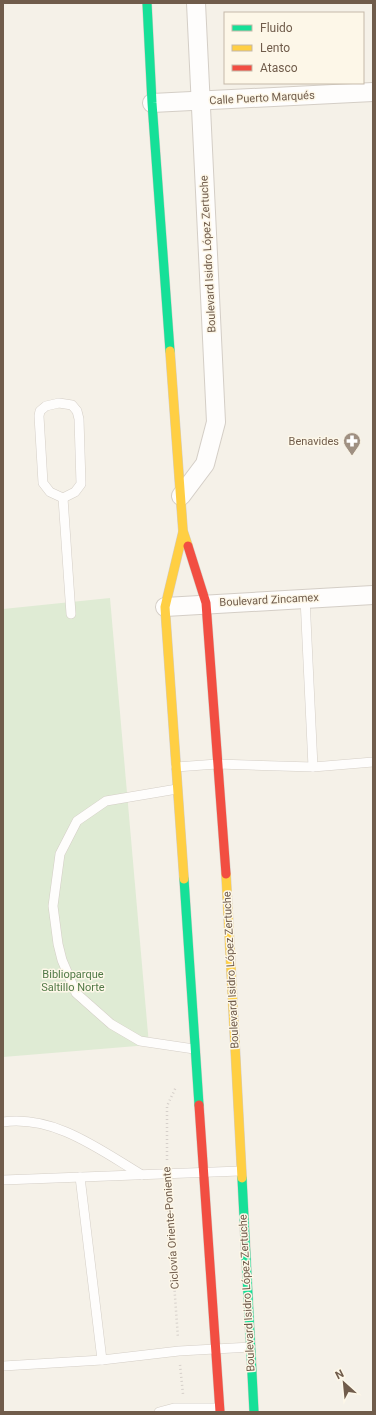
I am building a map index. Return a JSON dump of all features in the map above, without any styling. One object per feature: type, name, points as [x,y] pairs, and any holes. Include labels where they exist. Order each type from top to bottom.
[{"type":"main road","name":"Boulevard Isidro López Zertuche","points":[[147,3],[152,103],[183,531],[206,603],[226,874],[240,1171],[254,1412]]},
{"type":"main road","name":"Boulevard Isidro López Zertuche","points":[[183,531],[165,607],[194,1049],[220,1410]]},
{"type":"street","name":"Boulevard Isidro López Zertuche","points":[[181,496],[205,464],[216,422],[196,3]]},
{"type":"street","name":"Calle Puerto Marqués","points":[[152,103],[373,92]]},
{"type":"street","name":"Boulevard Zincamex","points":[[165,607],[206,603],[373,595]]},
{"type":"lane","points":[[59,403],[72,405],[79,419],[81,484],[75,492],[63,498],[50,492],[43,483],[39,416],[40,411],[46,406],[59,403]]},
{"type":"lane","points":[[63,498],[71,614]]},
{"type":"lane","points":[[305,598],[313,767]]},
{"type":"lane","points":[[176,767],[217,764],[313,767],[373,762]]},
{"type":"lane","points":[[178,789],[106,801],[77,821],[60,854],[53,906],[58,944],[62,960],[76,992],[111,1024],[140,1041],[194,1049]]},
{"type":"lane","points":[[3,1122],[40,1122],[71,1134],[143,1175]]},
{"type":"lane","points":[[3,1180],[240,1171]]},
{"type":"lane","points":[[80,1177],[102,1360]]},
{"type":"lane","points":[[3,1366],[102,1360],[216,1348],[251,1347]]},
{"type":"lane","points":[[159,1412],[174,1408],[220,1410]]},
{"type":"path","name":"Ciclovía Oriente-Poniente","points":[[177,1085],[167,1106],[166,1174],[184,1408]]},
{"type":"green space","name":"Biblioparque Saltillo Norte","points":[[110,598],[149,1045],[3,1057],[3,609]]},
{"type":"traffic: fast","points":[[147,3],[152,103],[170,351]]},
{"type":"traffic: fast","points":[[184,879],[199,1105]]},
{"type":"traffic: fast","points":[[242,1178],[254,1412]]},
{"type":"traffic: slow","points":[[170,351],[183,531],[188,546]]},
{"type":"traffic: slow","points":[[183,532],[165,607],[184,879]]},
{"type":"traffic: slow","points":[[226,874],[242,1178]]},
{"type":"traffic: jam","points":[[188,546],[206,603],[226,874]]},
{"type":"traffic: jam","points":[[199,1105],[220,1412]]},
{"type":"place","name":"Benavides","points":[[352,456]]}]
